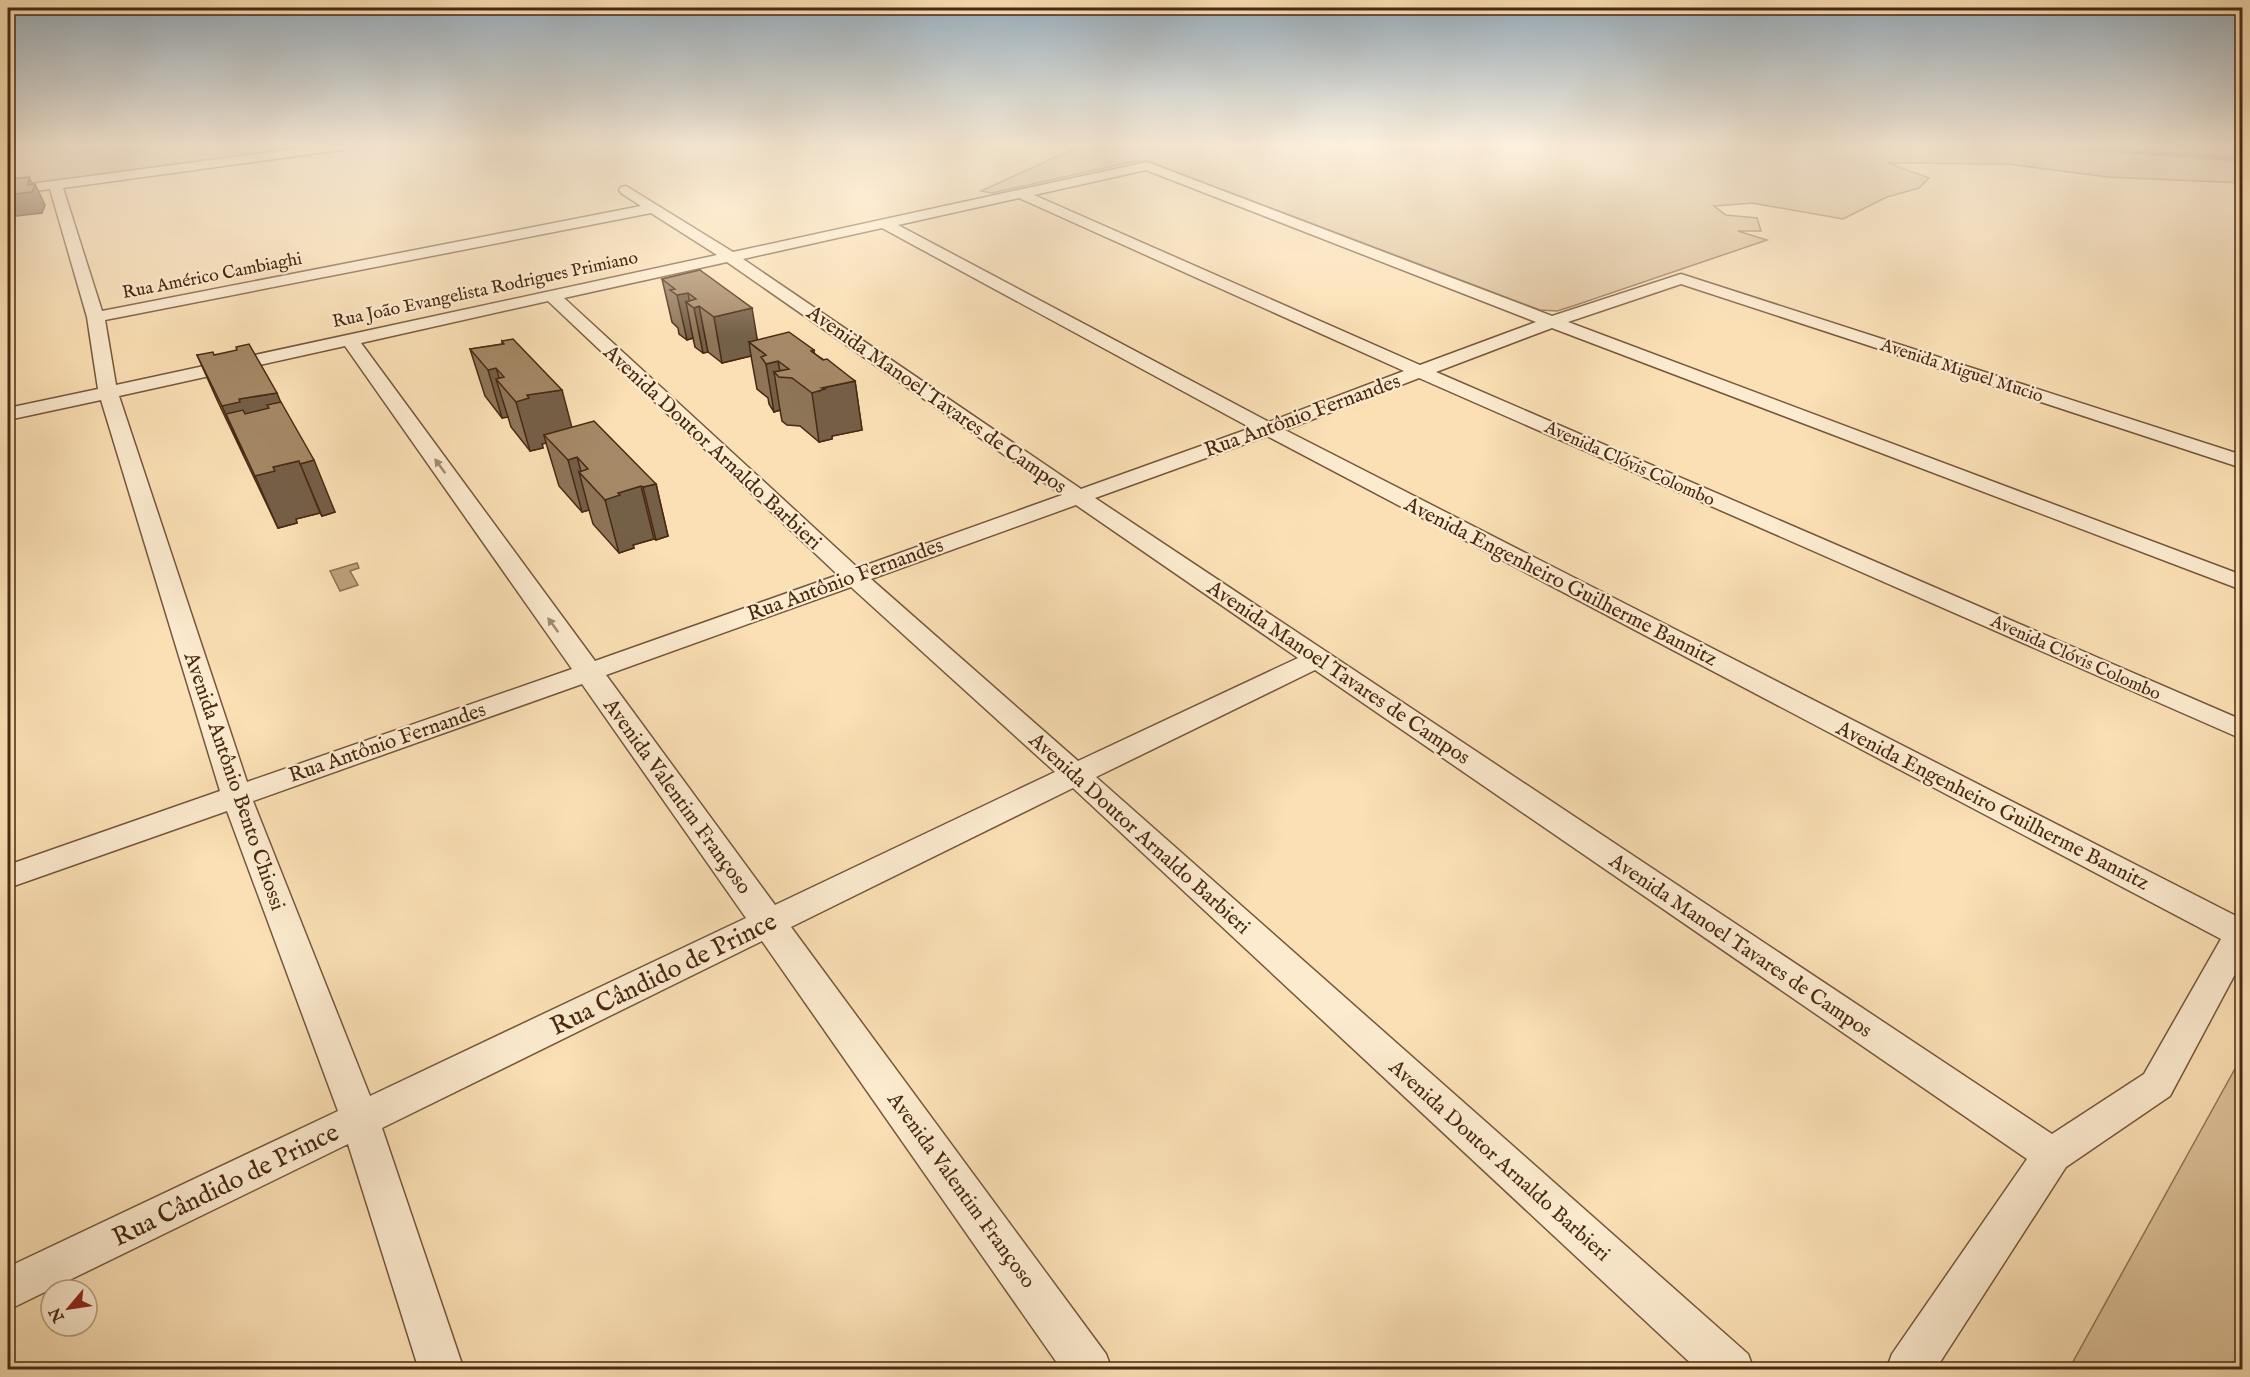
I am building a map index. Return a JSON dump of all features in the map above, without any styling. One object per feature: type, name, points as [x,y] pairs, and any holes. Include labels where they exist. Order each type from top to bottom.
[{"type":"street","name":"Avenida Antônio Bento Chiossi","points":[[63,209],[96,317],[108,392],[236,795],[360,1120],[442,1370]]},
{"type":"street","name":"Rua Américo Cambiaghi","points":[[96,317],[647,209]]},
{"type":"street","name":"Avenida Manoel Tavares de Campos","points":[[655,209],[729,256],[1077,496],[2052,1155]]},
{"type":"street","name":"Rua João Evangelista Rodrigues Primiano","points":[[8,414],[946,209]]},
{"type":"street","name":"Avenida Clóvis Colombo","points":[[1055,209],[1420,372],[2242,730]]},
{"type":"street","name":"Rua João Evangelista Rodrigues Primiano","points":[[1259,209],[1552,322]]},
{"type":"street","name":"Avenida Engenheiro Guilherme Bannitz","points":[[884,223],[1268,429],[2242,932]]},
{"type":"street","name":"Rua Antônio Fernandes","points":[[8,877],[1268,429],[1552,322],[1681,279]]},
{"type":"street","name":"Avenida Miguel Mucio","points":[[1681,279],[2242,462]]},
{"type":"street","name":"Avenida Doutor Arnaldo Barbieri","points":[[550,295],[853,576],[1076,775],[1732,1370]]},
{"type":"street","points":[[1552,322],[2242,583]]},
{"type":"street","name":"Avenida Valentim Françoso","points":[[349,339],[1090,1370]]},
{"type":"street","name":"Rua Cândido de Prince","points":[[8,1289],[1318,658]]},
{"type":"street","points":[[1908,1370],[2052,1155],[2157,1085],[2242,932]]},
{"type":"shaded area","points":[[1274,209],[1718,209],[1726,215],[1757,218],[1761,231],[1738,231],[1767,240],[1557,311],[1540,310]]},
{"type":"shaded area","points":[[1788,209],[1862,209],[1843,219]]},
{"type":"shaded area","points":[[357,563],[359,568],[350,571],[358,585],[340,591],[330,571]]},
{"type":"shaded area","points":[[2242,1056],[2242,1369],[2069,1369]]},
{"type":"building","points":[[700,270],[752,308],[714,317],[699,306],[694,308],[686,302],[696,299],[688,293],[677,295],[670,290],[675,289],[662,279]]},
{"type":"building","points":[[789,332],[814,350],[811,351],[823,360],[827,359],[855,381],[822,388],[825,389],[812,393],[792,378],[779,377],[774,372],[789,369],[778,361],[766,364],[761,357],[766,355],[749,342]]},
{"type":"building","points":[[513,339],[562,390],[527,395],[529,398],[516,402],[496,379],[504,377],[496,368],[488,370],[470,349],[504,344],[502,341]]},
{"type":"building","points":[[249,344],[277,393],[239,399],[240,402],[222,406],[197,355],[213,352],[214,355],[237,350],[236,347]]},
{"type":"building","points":[[281,402],[314,460],[273,467],[275,471],[255,476],[226,414],[243,410],[245,414],[269,408],[267,405]]},
{"type":"building","points":[[594,421],[656,484],[618,493],[620,495],[605,500],[579,472],[588,469],[577,457],[568,460],[544,435]]}]
